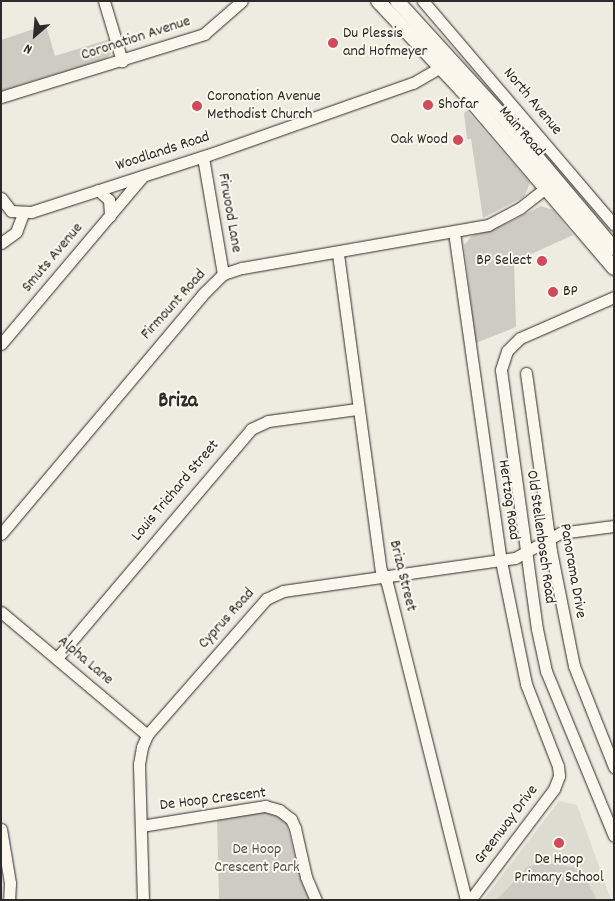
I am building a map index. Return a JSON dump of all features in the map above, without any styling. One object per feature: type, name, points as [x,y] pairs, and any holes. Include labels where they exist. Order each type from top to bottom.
[{"type":"main road","name":"Main Road","points":[[378,1],[614,248]]},
{"type":"main road","name":"Main Road","points":[[397,1],[551,184],[614,268]]},
{"type":"street","points":[[104,1],[122,60]]},
{"type":"street","name":"Coronation Avenue","points":[[1,97],[204,34],[242,1]]},
{"type":"street","name":"North Avenue","points":[[423,1],[614,225]]},
{"type":"street","name":"Woodlands Road","points":[[22,214],[203,157],[418,81],[441,67]]},
{"type":"street","name":"Firwood Lane","points":[[203,157],[223,274]]},
{"type":"street","name":"Smuts Avenue","points":[[1,344],[143,176]]},
{"type":"street","name":"Firmount Road","points":[[1,534],[202,294],[223,274],[242,268],[338,254],[488,225],[520,208],[551,184]]},
{"type":"street","points":[[98,190],[109,200],[110,216]]},
{"type":"street","points":[[1,243],[16,232],[22,214],[4,202]]},
{"type":"street","name":"Hertzog Road","points":[[454,232],[501,561],[526,684],[558,766]]},
{"type":"street","name":"Briza Street","points":[[338,254],[357,409],[384,577],[466,900]]},
{"type":"street","name":"Old Stellenbosch Road","points":[[614,297],[520,338],[502,361],[501,379],[536,629],[546,670],[614,836]]},
{"type":"street","name":"Panorama Drive","points":[[526,373],[549,538],[574,666],[614,767]]},
{"type":"street","name":"Louis Trichard Street","points":[[57,658],[250,429],[268,422],[357,409]]},
{"type":"street","name":"Cyprus Road","points":[[143,900],[139,764],[148,735],[270,595],[516,558],[525,551],[560,533],[614,526]]},
{"type":"street","name":"Alpha Lane","points":[[1,612],[148,735]]},
{"type":"street","name":"Greenway Drive","points":[[470,900],[554,789],[559,776],[558,766]]},
{"type":"street","name":"De Hoop Crescent","points":[[141,826],[265,806],[279,810],[291,819],[295,828],[306,877],[316,900]]},
{"type":"street","points":[[1,829],[10,882],[9,900]]},
{"type":"shaded area","name":"De Hoop Primary School","points":[[559,801],[577,805],[611,900],[483,900]]},
{"type":"green space","points":[[46,25],[55,56],[110,39],[111,54],[105,59],[1,91],[1,40]]},
{"type":"green space","points":[[467,111],[530,183],[524,197],[483,218],[471,139],[467,139],[464,113]]},
{"type":"green space","points":[[541,206],[553,210],[573,235],[514,262],[516,327],[476,343],[464,245],[472,236],[504,225]]},
{"type":"green space","name":"De Hoop Crescent Park","points":[[264,811],[274,813],[286,822],[302,884],[310,900],[219,900],[217,819]]},
{"type":"green space","points":[[547,862],[573,867],[583,873],[597,900],[497,900],[527,867]]},
{"type":"place","name":"Du Plessis and Hofmeyer","points":[[333,43]]},
{"type":"place","name":"Shofar","points":[[428,105]]},
{"type":"place","name":"Coronation Avenue Methodist Church","points":[[197,106]]},
{"type":"place","name":"Oak Wood","points":[[458,140]]},
{"type":"place","name":"BP Select","points":[[542,261]]},
{"type":"place","name":"BP","points":[[553,292]]},
{"type":"place","name":"De Hoop Primary School","points":[[559,843]]},
{"type":"district","name":"Briza","points":[[178,402]]}]
